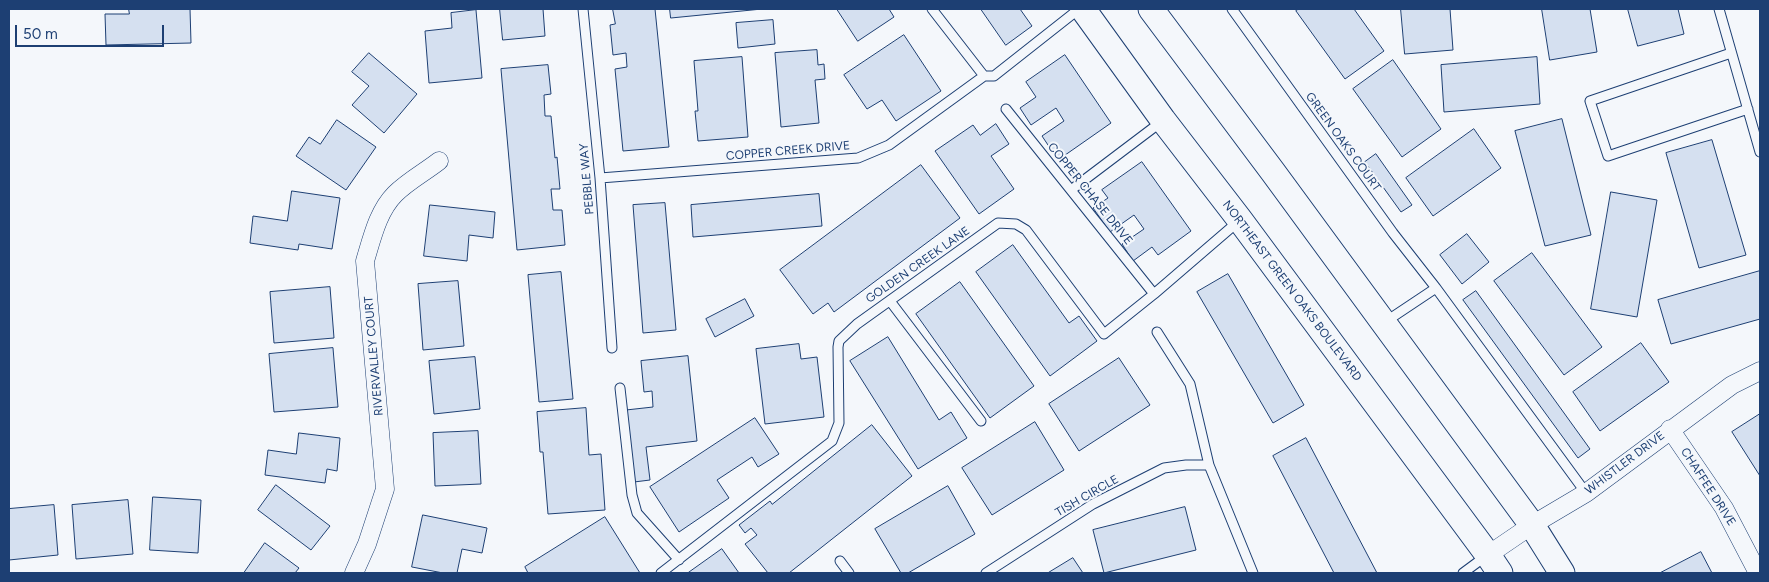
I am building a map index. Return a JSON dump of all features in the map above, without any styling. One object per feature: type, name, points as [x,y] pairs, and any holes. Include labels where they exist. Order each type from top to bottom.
[{"type":"main road","name":"NORTHEAST GREEN OAKS BOULEVARD","points":[[1083,9],[1163,120],[1240,220],[1494,564]]},
{"type":"main road","points":[[1151,9],[1532,525],[1562,573]]},
{"type":"street","name":"RIVERVALLEY COURT","points":[[354,573],[367,544],[385,488],[365,261],[376,226],[395,194],[439,161]]},
{"type":"street","name":"WHISTLER DRIVE","points":[[1494,564],[1532,525],[1586,493],[1732,385],[1760,370]]},
{"type":"street","name":"CHAFFEE DRIVE","points":[[1670,429],[1724,508],[1758,573]]},
{"type":"lane","name":"PEBBLE WAY","points":[[583,9],[600,178],[612,348]]},
{"type":"lane","points":[[932,9],[984,76]]},
{"type":"lane","name":"COPPER CREEK DRIVE","points":[[600,178],[858,158],[889,145],[984,76],[994,76],[1079,9]]},
{"type":"lane","name":"GREEN OAKS COURT","points":[[1232,9],[1393,233],[1436,288],[1586,493]]},
{"type":"lane","points":[[1719,9],[1760,152]]},
{"type":"lane","points":[[1731,53],[1590,101],[1608,156],[1748,109]]},
{"type":"lane","name":"COPPER CHASE DRIVE","points":[[1006,109],[1154,294]]},
{"type":"lane","points":[[1071,190],[1163,120]]},
{"type":"lane","name":"GOLDEN CREEK LANE","points":[[661,573],[832,441],[839,423],[839,341],[857,324],[998,223],[1016,224],[1026,230],[1104,334],[1240,220]]},
{"type":"lane","points":[[1383,323],[1436,288]]},
{"type":"lane","points":[[890,301],[981,421]]},
{"type":"lane","points":[[1157,332],[1190,384],[1209,466],[1253,573]]},
{"type":"lane","points":[[620,388],[632,495],[637,513],[679,560]]},
{"type":"lane","name":"TISH CIRCLE","points":[[986,573],[1093,504],[1164,468],[1186,465],[1209,466]]},
{"type":"lane","points":[[840,560],[849,573]]},
{"type":"lane","points":[[1463,573],[1494,564]]},
{"type":"building","points":[[129,9],[190,9],[191,43],[106,45],[105,14],[129,14]]},
{"type":"building","points":[[500,9],[543,9],[545,36],[503,40]]},
{"type":"building","points":[[613,9],[655,9],[669,147],[623,151],[615,69],[627,67],[626,53],[613,55],[610,25],[615,24]]},
{"type":"building","points":[[670,9],[762,9],[671,18]]},
{"type":"building","points":[[837,9],[889,9],[894,17],[858,41]]},
{"type":"building","points":[[981,9],[1020,9],[1032,26],[1006,45]]},
{"type":"building","points":[[1299,9],[1354,9],[1384,51],[1345,79],[1296,11]]},
{"type":"building","points":[[1401,9],[1450,9],[1453,50],[1405,54]]},
{"type":"building","points":[[1542,9],[1590,9],[1597,52],[1550,60]]},
{"type":"building","points":[[1628,9],[1678,9],[1684,34],[1638,46]]},
{"type":"building","points":[[476,10],[482,78],[429,83],[425,31],[452,28],[451,13]]},
{"type":"building","points":[[773,20],[775,44],[738,48],[736,23]]},
{"type":"building","points":[[904,35],[941,91],[896,121],[882,100],[867,109],[844,75]]},
{"type":"building","points":[[817,50],[818,65],[824,64],[825,79],[815,80],[819,123],[781,127],[775,53]]},
{"type":"building","points":[[369,53],[417,94],[384,133],[352,105],[369,86],[352,72]]},
{"type":"building","points":[[1065,55],[1111,123],[1058,160],[1042,136],[1064,121],[1056,108],[1031,125],[1020,108],[1036,97],[1026,82]]},
{"type":"building","points":[[742,57],[748,137],[698,141],[694,61]]},
{"type":"building","points":[[1537,57],[1540,104],[1444,112],[1441,65]]},
{"type":"building","points":[[1393,60],[1441,129],[1402,157],[1353,89]]},
{"type":"building","points":[[548,65],[551,94],[544,95],[545,116],[551,116],[560,189],[551,189],[553,210],[562,210],[565,245],[517,250],[501,69]]},
{"type":"building","points":[[1562,119],[1591,235],[1545,246],[1515,131]]},
{"type":"building","points":[[337,120],[376,147],[346,190],[296,156],[309,137],[320,144]]},
{"type":"building","points":[[996,124],[1009,144],[991,156],[1014,189],[979,214],[935,151],[973,125],[980,135]]},
{"type":"building","points":[[1474,129],[1501,168],[1433,216],[1406,178]]},
{"type":"building","points":[[1712,140],[1746,255],[1699,268],[1666,153]]},
{"type":"building","points":[[1376,154],[1412,205],[1401,212],[1365,162]]},
{"type":"building","points":[[1142,162],[1191,231],[1158,255],[1152,247],[1133,261],[1122,244],[1144,229],[1134,215],[1110,232],[1093,208],[1108,198],[1102,190]]},
{"type":"building","points":[[921,165],[960,218],[834,312],[828,303],[813,314],[780,270]]},
{"type":"building","points":[[292,191],[340,198],[332,249],[299,244],[298,250],[250,243],[253,216],[287,221]]},
{"type":"building","points":[[1611,192],[1657,200],[1637,317],[1591,309]]},
{"type":"building","points":[[819,194],[822,226],[693,237],[691,205]]},
{"type":"building","points":[[665,203],[676,330],[643,333],[633,205]]},
{"type":"building","points":[[430,205],[495,212],[493,238],[469,235],[467,261],[424,256]]},
{"type":"building","points":[[1467,234],[1489,262],[1462,284],[1440,255]]},
{"type":"building","points":[[1013,245],[1069,323],[1079,316],[1097,341],[1050,376],[976,272]]},
{"type":"building","points":[[1532,253],[1602,347],[1564,375],[1494,281]]},
{"type":"building","points":[[1760,271],[1760,319],[1671,344],[1658,300]]},
{"type":"building","points":[[561,272],[573,399],[539,402],[528,275]]},
{"type":"building","points":[[1228,274],[1304,405],[1273,423],[1197,292]]},
{"type":"building","points":[[458,281],[464,346],[423,350],[418,284]]},
{"type":"building","points":[[960,282],[1034,386],[990,418],[916,314]]},
{"type":"building","points":[[330,287],[334,338],[274,343],[270,292]]},
{"type":"building","points":[[1476,291],[1590,449],[1578,458],[1463,300]]},
{"type":"building","points":[[745,299],[754,316],[715,337],[706,319]]},
{"type":"building","points":[[888,337],[939,420],[951,412],[967,438],[918,469],[850,361]]},
{"type":"building","points":[[1641,343],[1669,382],[1600,431],[1573,392]]},
{"type":"building","points":[[799,344],[801,359],[817,357],[824,417],[765,424],[756,349]]},
{"type":"building","points":[[333,348],[338,407],[274,412],[269,354]]},
{"type":"building","points":[[688,356],[697,441],[646,447],[650,480],[634,482],[626,410],[653,407],[652,391],[644,392],[641,361]]},
{"type":"building","points":[[475,357],[480,409],[434,414],[429,361]]},
{"type":"building","points":[[1119,358],[1150,405],[1079,451],[1049,404]]},
{"type":"building","points":[[586,408],[589,455],[601,454],[605,510],[548,514],[543,452],[540,452],[537,412]]},
{"type":"building","points":[[1760,414],[1760,476],[1732,432]]},
{"type":"building","points":[[755,418],[779,454],[758,467],[752,457],[717,480],[729,498],[679,532],[650,487]]},
{"type":"building","points":[[1035,422],[1064,470],[992,515],[962,468]]},
{"type":"building","points":[[872,425],[912,476],[789,573],[768,573],[745,544],[757,535],[751,528],[745,533],[739,525],[770,501],[772,504]]},
{"type":"building","points":[[478,431],[481,484],[435,486],[433,433]]},
{"type":"building","points":[[299,433],[340,438],[337,471],[327,469],[325,483],[265,475],[268,450],[296,454]]},
{"type":"building","points":[[1306,438],[1377,573],[1334,573],[1273,456]]},
{"type":"building","points":[[276,485],[330,526],[311,550],[258,510]]},
{"type":"building","points":[[948,486],[975,534],[908,573],[901,573],[875,529]]},
{"type":"building","points":[[153,497],[201,500],[198,553],[150,550]]},
{"type":"building","points":[[128,500],[133,554],[76,559],[72,505]]},
{"type":"building","points":[[54,505],[58,555],[9,560],[9,509]]},
{"type":"building","points":[[1185,507],[1196,550],[1104,573],[1093,530]]},
{"type":"building","points":[[423,515],[487,528],[482,553],[462,549],[457,573],[443,573],[412,567]]},
{"type":"building","points":[[605,517],[640,573],[528,573],[525,567]]},
{"type":"building","points":[[265,543],[299,568],[295,573],[244,573]]},
{"type":"building","points":[[722,549],[739,573],[688,573]]},
{"type":"building","points":[[1701,552],[1712,573],[1660,573]]},
{"type":"building","points":[[1073,558],[1083,573],[1048,573]]}]
